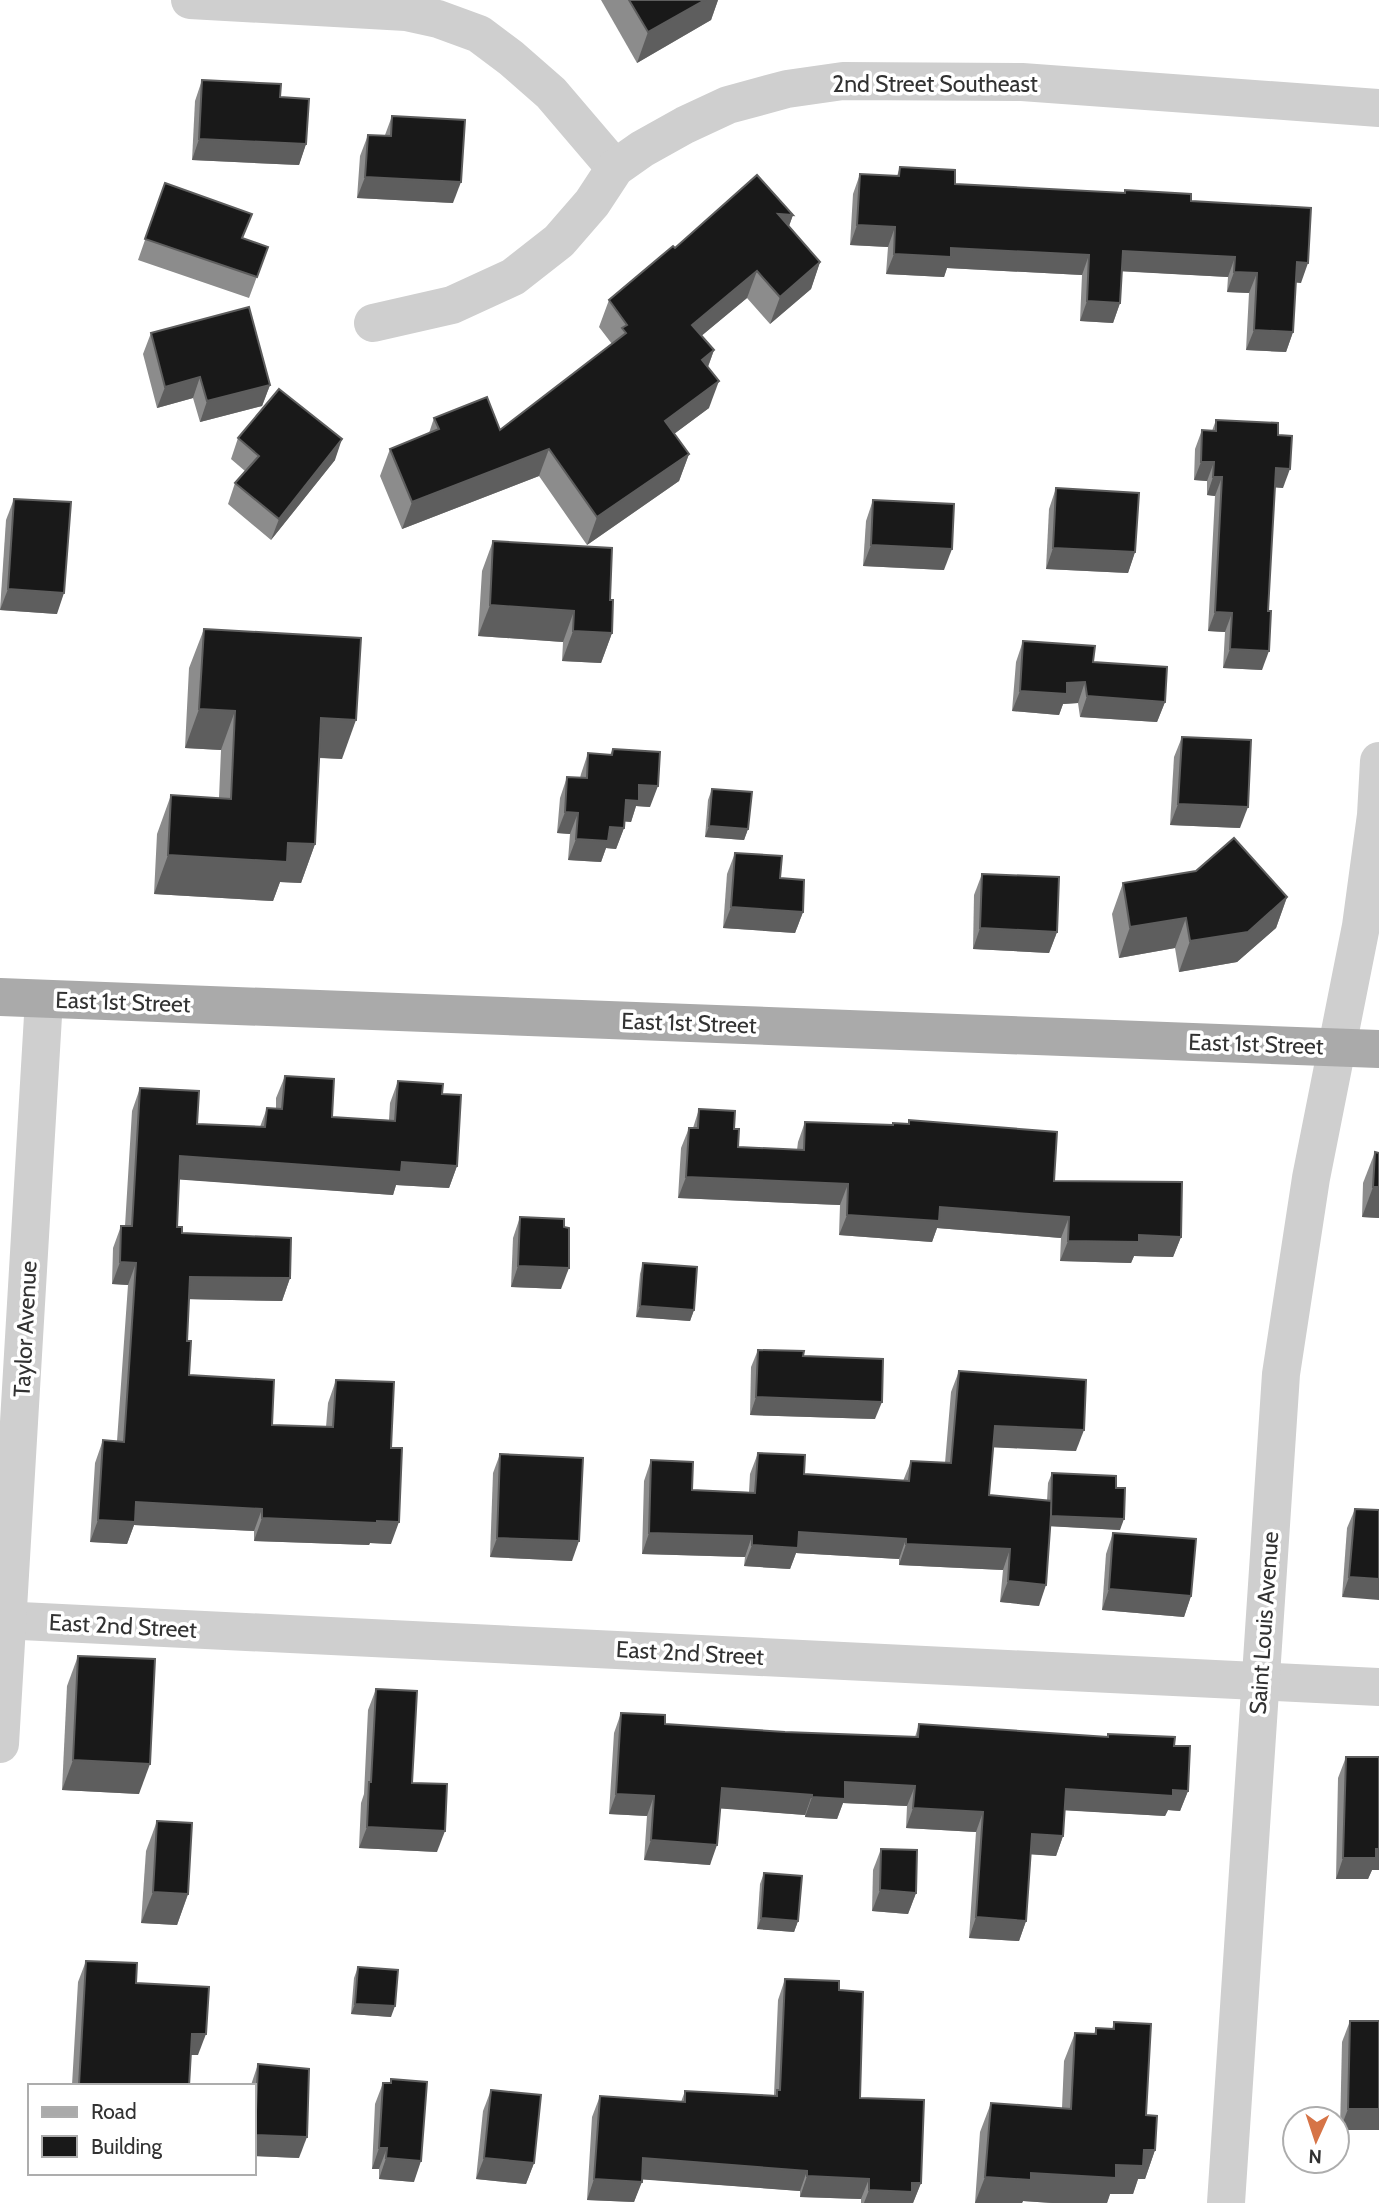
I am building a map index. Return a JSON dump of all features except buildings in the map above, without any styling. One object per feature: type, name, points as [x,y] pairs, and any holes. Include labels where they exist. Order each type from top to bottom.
[{"type":"main road","name":"East 1st Street","points":[[0,997],[1379,1049]]},
{"type":"street","points":[[190,0],[406,12],[438,19],[479,34],[551,93],[615,167],[592,203],[559,241],[513,277],[452,305],[373,323]]},
{"type":"street","name":"2nd Street Southeast","points":[[615,167],[685,125],[728,105],[787,89],[843,81],[1022,82],[1379,108]]},
{"type":"street","name":"Saint Louis Avenue","points":[[1235,2202],[1261,1681],[1281,1374],[1311,1178],[1361,926],[1376,815],[1379,761]]},
{"type":"street","name":"Taylor Avenue","points":[[0,1744],[4,1620],[44,999]]},
{"type":"street","name":"East 2nd Street","points":[[4,1620],[1379,1687]]}]
